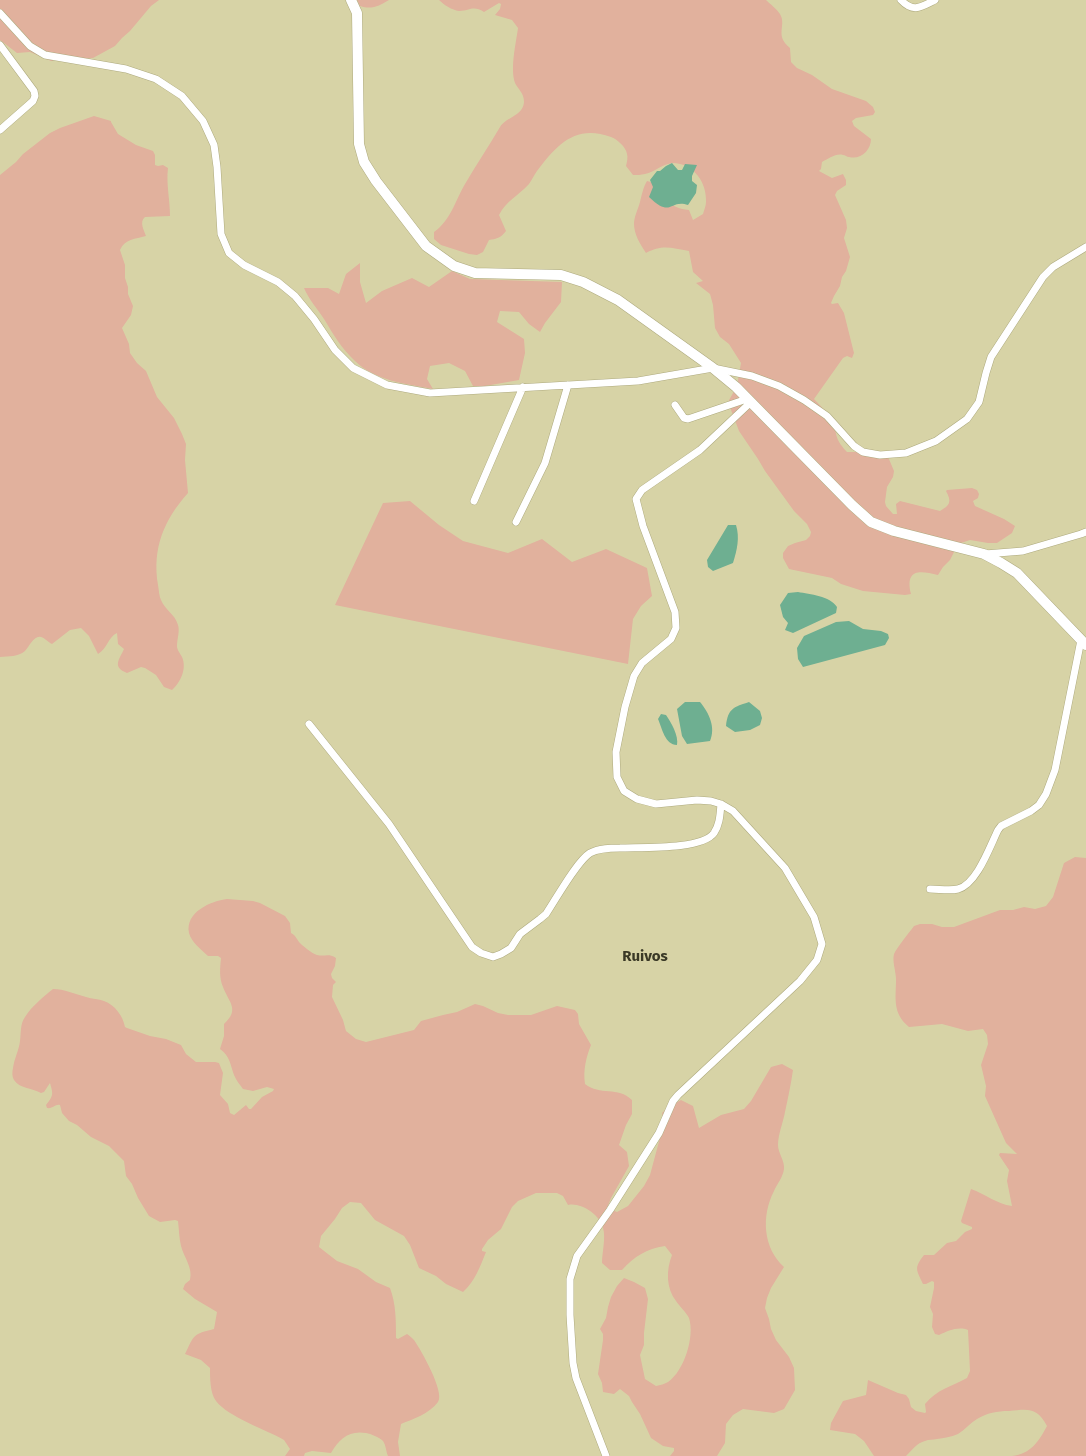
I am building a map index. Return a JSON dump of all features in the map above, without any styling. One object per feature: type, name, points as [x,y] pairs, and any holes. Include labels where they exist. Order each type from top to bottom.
[{"type":"street","points":[[351,0],[358,13],[359,144],[364,162],[376,181],[426,246],[454,266],[475,273],[560,275],[582,282],[618,300],[713,368],[749,400],[852,505],[871,522],[894,531],[984,554],[1001,562],[1017,574],[1084,643],[1055,770],[1046,794],[1039,804],[1031,811],[1002,826],[998,830],[977,872],[967,884],[957,889],[930,890]]},
{"type":"street","points":[[901,0],[907,6],[912,8],[922,6],[935,0]]},
{"type":"street","points":[[0,13],[30,46],[45,55],[126,69],[156,79],[182,96],[203,121],[214,145],[217,167],[221,234],[229,253],[244,266],[278,282],[295,296],[314,319],[335,350],[354,368],[387,385],[430,393],[638,381],[713,368],[752,376],[779,386],[804,400],[827,416],[854,446],[863,452],[880,455],[906,453],[936,441],[967,419],[979,402],[991,357],[1043,277],[1053,267],[1086,247]]},
{"type":"street","points":[[0,45],[34,91],[35,96],[33,101],[0,130]]},
{"type":"street","points":[[516,522],[545,463],[568,385]]},
{"type":"street","points":[[474,501],[523,387]]},
{"type":"street","points":[[675,405],[684,418],[688,419],[749,400]]},
{"type":"street","points":[[606,1456],[576,1378],[573,1363],[570,1315],[570,1279],[577,1256],[610,1210],[659,1133],[673,1101],[800,981],[817,960],[822,944],[814,917],[785,868],[733,811],[721,804],[711,801],[697,800],[656,804],[637,800],[624,791],[617,777],[616,752],[625,707],[634,676],[642,663],[671,639],[676,628],[675,612],[643,526],[636,498],[642,490],[700,450],[749,400]]},
{"type":"street","points":[[984,554],[1023,551],[1086,532]]},
{"type":"street","points":[[308,724],[389,824],[472,947],[481,953],[493,957],[511,948],[520,934],[546,914],[579,863],[591,852],[607,848],[689,845],[704,840],[714,834],[719,823],[721,804]]},
{"type":"shaded area","points":[[0,0],[159,0],[151,6],[115,46],[93,58],[56,61],[54,57],[53,61],[51,61],[30,52],[17,53],[0,40]]},
{"type":"shaded area","points":[[357,0],[389,0],[379,6],[368,8],[360,6]]},
{"type":"shaded area","points":[[439,0],[766,0],[779,12],[782,18],[782,35],[785,43],[790,48],[791,62],[797,68],[812,75],[832,89],[866,101],[873,107],[875,112],[873,115],[856,118],[852,121],[854,126],[871,139],[871,143],[867,150],[861,156],[853,158],[844,155],[835,156],[822,162],[821,169],[819,171],[832,178],[843,174],[846,180],[846,185],[837,191],[835,195],[846,220],[847,228],[844,238],[850,257],[840,286],[831,303],[838,303],[844,313],[854,353],[852,358],[847,356],[843,358],[814,399],[835,421],[837,438],[847,452],[886,452],[894,471],[893,477],[887,487],[885,502],[886,506],[893,514],[897,514],[896,504],[900,501],[940,511],[949,503],[947,490],[972,488],[977,490],[979,494],[978,498],[973,501],[975,506],[1004,519],[1015,526],[1012,533],[997,543],[970,540],[961,543],[938,575],[925,572],[915,573],[910,580],[911,594],[905,595],[863,591],[841,584],[832,578],[789,569],[783,558],[783,553],[788,546],[806,540],[810,536],[811,532],[807,524],[794,511],[765,471],[739,431],[728,402],[737,386],[741,363],[729,344],[720,337],[715,328],[713,305],[710,294],[696,283],[703,281],[693,272],[689,251],[672,248],[657,248],[646,253],[636,235],[634,224],[635,219],[647,181],[658,184],[666,199],[673,205],[689,210],[693,220],[703,214],[706,202],[704,188],[698,176],[688,167],[681,164],[670,163],[649,173],[633,175],[626,166],[626,151],[616,140],[611,137],[598,134],[587,133],[577,135],[568,139],[552,153],[537,171],[529,184],[502,210],[499,215],[506,231],[498,238],[489,240],[483,252],[477,255],[469,254],[441,245],[434,239],[434,232],[449,216],[465,184],[500,127],[521,110],[524,102],[521,91],[515,83],[513,70],[518,28],[512,20],[495,15],[500,9],[501,4],[499,3],[484,12],[477,9],[459,11],[448,7]]},
{"type":"shaded area","points":[[94,116],[111,121],[118,134],[136,145],[153,151],[155,155],[155,165],[163,165],[168,168],[167,180],[170,216],[145,217],[142,224],[146,236],[128,242],[122,246],[120,250],[125,265],[125,278],[128,287],[128,294],[133,306],[131,315],[122,328],[129,344],[130,353],[137,363],[146,371],[157,397],[174,418],[186,444],[185,460],[188,493],[166,524],[157,559],[160,597],[177,621],[179,630],[177,647],[182,657],[184,666],[178,683],[172,690],[164,687],[156,675],[145,668],[141,667],[127,673],[122,671],[118,666],[118,663],[124,649],[118,644],[117,633],[98,654],[89,636],[81,628],[70,630],[52,644],[44,638],[38,637],[34,639],[22,653],[13,656],[0,657],[0,175],[23,154],[50,133]]},
{"type":"shaded area","points":[[672,163],[678,170],[682,170],[685,164],[697,165],[692,176],[692,181],[697,185],[696,193],[688,205],[677,204],[666,208],[662,207],[649,197],[653,187],[650,180],[657,171],[660,171]]},
{"type":"shaded area","points":[[360,263],[360,282],[366,303],[382,291],[412,278],[429,287],[452,271],[470,279],[562,282],[561,302],[540,332],[529,324],[519,312],[500,311],[497,322],[524,339],[525,353],[519,380],[485,386],[473,386],[465,371],[449,363],[430,366],[427,379],[433,389],[392,381],[363,368],[338,341],[304,288],[328,288],[339,294],[346,274]]},
{"type":"shaded area","points":[[410,501],[439,525],[463,541],[508,553],[542,539],[572,562],[606,549],[647,568],[652,596],[641,606],[633,619],[628,664],[335,605],[383,503]]},
{"type":"shaded area","points":[[728,525],[736,525],[738,535],[738,544],[733,563],[713,571],[708,567],[707,560]]},
{"type":"shaded area","points":[[798,592],[819,596],[830,600],[837,607],[836,613],[793,633],[785,630],[788,623],[783,617],[780,605],[788,593]]},
{"type":"shaded area","points":[[849,621],[863,629],[881,631],[888,634],[889,638],[885,645],[803,667],[798,659],[797,648],[804,636],[836,622]]},
{"type":"shaded area","points":[[685,702],[700,702],[706,711],[712,725],[712,736],[710,741],[687,744],[682,736],[677,709]]},
{"type":"shaded area","points":[[749,702],[760,711],[762,718],[760,725],[750,730],[735,732],[726,726],[730,712],[739,705]]},
{"type":"shaded area","points":[[661,714],[666,715],[672,725],[676,733],[677,745],[670,742],[664,735],[658,719]]},
{"type":"shaded area","points":[[1075,857],[1086,858],[1086,1456],[1012,1456],[1024,1453],[1034,1446],[1047,1426],[1040,1415],[1036,1412],[1022,1410],[1000,1411],[988,1414],[974,1421],[958,1434],[920,1443],[906,1456],[874,1456],[864,1441],[855,1434],[830,1430],[831,1423],[843,1401],[866,1395],[868,1380],[906,1395],[909,1399],[911,1407],[916,1411],[925,1413],[925,1404],[934,1395],[967,1378],[970,1371],[968,1330],[957,1329],[939,1335],[935,1334],[932,1327],[933,1314],[930,1307],[934,1282],[932,1281],[923,1284],[917,1266],[924,1255],[934,1255],[947,1243],[956,1241],[965,1232],[972,1229],[972,1227],[962,1223],[961,1221],[971,1189],[1001,1203],[1012,1206],[1007,1181],[1009,1170],[999,1155],[1000,1153],[1017,1154],[1006,1143],[985,1096],[986,1086],[981,1065],[988,1044],[987,1035],[983,1029],[968,1031],[942,1024],[909,1027],[897,1011],[896,979],[893,960],[894,954],[914,926],[920,924],[954,927],[1000,910],[1013,910],[1024,907],[1035,909],[1046,906],[1053,897],[1064,863]]},
{"type":"shaded area","points":[[227,899],[260,903],[285,916],[290,923],[291,933],[312,953],[336,958],[335,966],[331,974],[332,978],[336,982],[333,985],[332,997],[343,1020],[346,1031],[356,1039],[366,1042],[414,1030],[421,1021],[457,1012],[475,1004],[498,1013],[508,1015],[531,1015],[557,1006],[575,1010],[578,1014],[579,1024],[591,1045],[585,1064],[585,1084],[597,1090],[621,1093],[632,1100],[632,1114],[626,1125],[619,1145],[627,1152],[629,1166],[607,1208],[617,1212],[628,1206],[644,1186],[650,1175],[664,1123],[662,1113],[667,1108],[681,1100],[693,1106],[699,1128],[721,1115],[744,1109],[751,1101],[771,1067],[782,1064],[793,1070],[778,1141],[778,1148],[784,1169],[770,1201],[766,1221],[768,1241],[772,1251],[784,1267],[771,1288],[765,1308],[776,1340],[789,1357],[794,1368],[795,1390],[784,1409],[774,1413],[743,1409],[733,1415],[726,1424],[725,1443],[717,1456],[670,1456],[674,1451],[674,1448],[663,1446],[651,1438],[640,1414],[629,1396],[620,1389],[614,1394],[603,1392],[602,1383],[598,1374],[603,1340],[603,1334],[600,1329],[606,1318],[611,1297],[617,1286],[624,1278],[645,1288],[648,1299],[644,1345],[640,1355],[645,1379],[656,1386],[667,1383],[674,1377],[687,1353],[690,1326],[689,1318],[670,1290],[668,1273],[672,1255],[665,1246],[658,1247],[641,1254],[622,1270],[610,1270],[602,1263],[604,1232],[598,1218],[589,1210],[579,1206],[568,1205],[563,1196],[557,1193],[536,1193],[518,1201],[512,1207],[501,1229],[488,1240],[482,1249],[482,1251],[486,1252],[479,1268],[471,1283],[463,1292],[419,1268],[410,1245],[404,1236],[375,1220],[361,1203],[350,1202],[342,1208],[321,1236],[319,1247],[337,1261],[358,1269],[376,1282],[390,1288],[395,1306],[396,1338],[398,1339],[407,1334],[414,1340],[427,1361],[435,1381],[439,1397],[438,1402],[426,1413],[401,1424],[398,1442],[400,1456],[388,1456],[383,1441],[370,1434],[360,1432],[350,1434],[345,1437],[337,1444],[331,1453],[312,1451],[305,1453],[304,1456],[285,1456],[290,1449],[284,1440],[238,1418],[222,1407],[214,1398],[211,1385],[210,1368],[201,1360],[185,1354],[195,1336],[202,1332],[214,1329],[217,1312],[195,1299],[183,1289],[185,1284],[190,1280],[191,1275],[181,1246],[178,1221],[160,1222],[149,1216],[138,1198],[132,1184],[126,1176],[124,1161],[109,1146],[91,1137],[77,1125],[69,1121],[62,1113],[60,1105],[47,1108],[46,1105],[52,1094],[50,1083],[44,1092],[41,1093],[23,1087],[17,1083],[14,1080],[12,1073],[23,1020],[34,1005],[53,989],[61,990],[88,998],[102,1000],[112,1005],[118,1011],[125,1027],[181,1045],[186,1054],[196,1062],[219,1063],[223,1073],[220,1095],[228,1104],[230,1113],[234,1115],[246,1105],[249,1109],[251,1109],[262,1097],[274,1089],[267,1087],[253,1091],[243,1089],[236,1079],[228,1057],[220,1049],[224,1036],[224,1024],[229,1019],[232,1010],[232,1006],[221,980],[221,958],[218,956],[208,956],[194,943],[189,933],[191,919],[200,909],[214,902]]},
{"type":"district","name":"Ruivos","points":[[645,957]]}]
